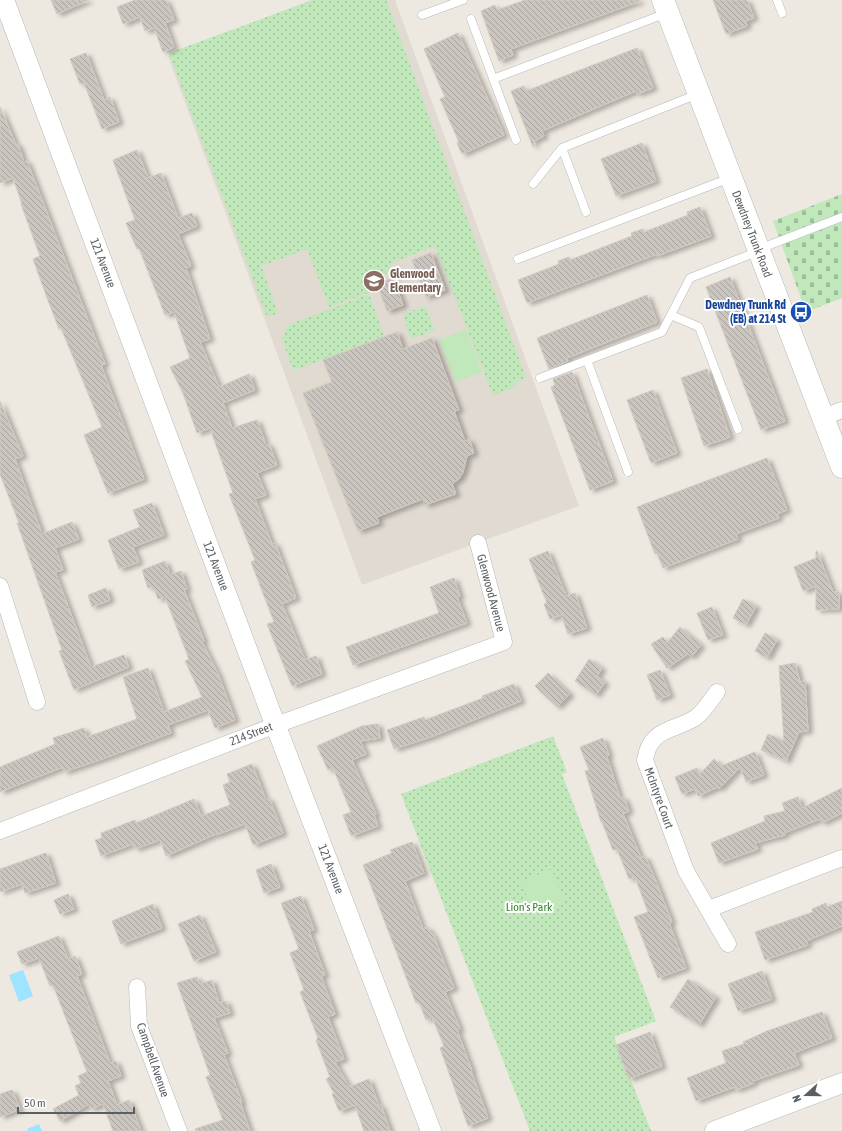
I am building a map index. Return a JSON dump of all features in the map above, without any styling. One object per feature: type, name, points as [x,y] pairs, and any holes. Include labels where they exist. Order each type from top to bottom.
[{"type":"main road","name":"Dewdney Trunk Road","points":[[666,6],[758,250],[832,414],[842,467]]},
{"type":"street","name":"121 Avenue","points":[[4,0],[276,724],[431,1131]]},
{"type":"street","name":"Glenwood Avenue","points":[[478,543],[504,642]]},
{"type":"street","points":[[2,596],[38,702]]},
{"type":"street","name":"214 Street","points":[[0,831],[276,724],[504,642]]},
{"type":"street","name":"McIntyre Court","points":[[717,692],[696,718],[654,737],[647,749],[645,760],[686,871],[728,944]]},
{"type":"street","points":[[709,909],[842,858]]},
{"type":"street","name":"Campbell Avenue","points":[[137,987],[139,1026],[179,1131]]},
{"type":"street","points":[[715,1131],[842,1083]]},
{"type":"lane","points":[[422,16],[463,0]]},
{"type":"lane","points":[[777,0],[782,13]]},
{"type":"lane","points":[[493,79],[666,6]]},
{"type":"lane","points":[[471,19],[516,140]]},
{"type":"lane","points":[[533,184],[562,148],[699,94]]},
{"type":"lane","points":[[562,148],[586,212]]},
{"type":"lane","points":[[518,259],[731,178]]},
{"type":"lane","points":[[540,378],[662,332],[690,278],[842,217]]},
{"type":"lane","points":[[671,315],[699,327],[738,429]]},
{"type":"lane","points":[[587,360],[628,472]]},
{"type":"shaded area","name":"Glenwood Elementary","points":[[311,0],[395,0],[579,506],[362,585],[168,56]]},
{"type":"green space","points":[[313,0],[386,0],[526,378],[518,381],[509,390],[493,395],[435,246],[391,263],[390,272],[370,280],[374,291],[329,307],[307,249],[261,266],[278,313],[267,317],[169,53]]},
{"type":"green space","points":[[842,194],[842,298],[806,312],[773,221]]},
{"type":"green space","points":[[367,295],[370,297],[384,336],[295,370],[292,368],[282,339],[288,325]]},
{"type":"green space","points":[[423,306],[426,308],[434,329],[431,332],[413,338],[409,335],[403,315]]},
{"type":"green space","points":[[466,329],[482,372],[456,382],[439,340]]},
{"type":"green space","name":"Lion's Park","points":[[553,736],[567,772],[562,774],[656,1021],[614,1037],[651,1131],[530,1131],[401,794]]},
{"type":"green space","points":[[552,869],[565,903],[534,915],[521,881]]},
{"type":"water","points":[[23,970],[33,996],[19,1002],[9,975]]},
{"type":"water","points":[[39,1124],[42,1131],[28,1131],[27,1129]]},
{"type":"building","points":[[51,0],[89,0],[57,14]]},
{"type":"building","points":[[135,0],[166,0],[174,20],[165,23],[174,47],[163,52],[154,28],[145,31],[140,17],[123,24],[117,7]]},
{"type":"building","points":[[525,0],[640,1],[511,49],[513,55],[499,61],[481,11],[495,5],[497,10]]},
{"type":"building","points":[[713,0],[747,0],[754,18],[746,21],[747,26],[726,34]]},
{"type":"building","points":[[458,33],[504,135],[462,154],[457,143],[459,142],[440,99],[445,97],[424,49]]},
{"type":"building","points":[[637,48],[653,88],[637,94],[636,91],[542,131],[544,136],[534,141],[533,147],[511,91],[524,86],[526,91]]},
{"type":"building","points":[[86,53],[104,100],[110,97],[119,122],[102,129],[84,83],[80,84],[70,59]]},
{"type":"building","points":[[0,107],[16,145],[18,144],[24,162],[27,161],[105,364],[101,365],[144,479],[108,493],[84,435],[102,427],[61,328],[59,329],[33,259],[40,256],[13,178],[0,183]]},
{"type":"building","points":[[642,143],[656,181],[616,196],[601,159]]},
{"type":"building","points":[[137,150],[148,178],[161,173],[178,218],[192,213],[197,226],[178,234],[191,266],[186,268],[210,339],[200,342],[219,387],[249,374],[255,390],[223,403],[232,428],[257,420],[266,445],[269,444],[277,465],[257,473],[266,495],[255,499],[272,544],[275,543],[296,598],[282,604],[305,660],[316,656],[322,674],[292,686],[267,624],[274,622],[251,562],[255,560],[229,494],[233,493],[210,428],[197,433],[183,393],[170,367],[190,358],[174,312],[165,315],[139,248],[137,249],[126,223],[135,220],[113,160]]},
{"type":"building","points":[[700,207],[711,236],[657,256],[657,254],[527,303],[518,280],[559,264],[558,261],[569,257],[570,260],[632,236],[631,233],[643,229],[644,232],[688,215],[687,212]]},
{"type":"building","points":[[431,253],[445,290],[426,297],[412,260]]},
{"type":"building","points":[[730,277],[785,421],[761,430],[706,287]]},
{"type":"building","points":[[393,278],[403,305],[387,311],[377,284]]},
{"type":"building","points":[[647,295],[657,322],[567,358],[568,361],[549,369],[537,338]]},
{"type":"building","points":[[397,332],[403,349],[432,338],[459,410],[454,411],[465,441],[469,439],[474,453],[467,456],[463,472],[459,479],[452,484],[456,494],[425,505],[423,499],[377,517],[379,523],[358,531],[303,393],[332,382],[323,360]]},
{"type":"building","points":[[707,369],[730,437],[704,446],[681,378]]},
{"type":"building","points":[[572,372],[613,481],[590,490],[551,387],[555,385],[553,379]]},
{"type":"building","points":[[653,390],[677,453],[651,463],[627,400]]},
{"type":"building","points":[[0,401],[23,456],[15,459],[42,534],[72,522],[79,539],[55,548],[63,570],[55,572],[91,667],[124,655],[129,667],[74,690],[59,651],[62,650],[17,523],[19,523],[0,474]]},
{"type":"building","points":[[767,458],[787,510],[777,514],[779,518],[736,534],[738,539],[663,568],[657,553],[655,554],[637,507]]},
{"type":"building","points":[[152,503],[164,535],[133,547],[139,562],[119,569],[108,540],[140,527],[133,510]]},
{"type":"building","points":[[548,551],[566,596],[575,593],[587,628],[568,634],[561,615],[550,619],[544,604],[547,603],[529,559]]},
{"type":"building","points":[[816,551],[833,592],[839,592],[839,609],[816,610],[816,586],[803,591],[794,567],[816,558]]},
{"type":"building","points":[[165,561],[170,575],[181,571],[187,589],[184,590],[204,641],[202,642],[218,674],[235,720],[215,728],[208,710],[168,725],[171,733],[64,772],[63,767],[0,792],[0,767],[55,744],[53,738],[84,728],[87,737],[137,719],[123,677],[148,668],[164,712],[202,697],[185,661],[189,659],[165,597],[158,599],[153,586],[148,588],[142,570]]},
{"type":"building","points":[[454,578],[460,596],[457,597],[467,623],[353,665],[346,647],[439,613],[430,587]]},
{"type":"building","points":[[106,588],[110,600],[92,607],[88,595]]},
{"type":"building","points":[[743,599],[756,606],[746,625],[733,618]]},
{"type":"building","points":[[712,607],[723,635],[708,640],[697,613]]},
{"type":"building","points":[[680,627],[701,645],[691,657],[688,654],[667,668],[651,644],[663,637],[667,643]]},
{"type":"building","points":[[765,633],[777,640],[767,658],[755,651]]},
{"type":"building","points":[[589,659],[602,668],[597,676],[605,682],[596,695],[575,681]]},
{"type":"building","points":[[795,663],[800,682],[805,681],[808,731],[799,732],[785,763],[785,760],[761,750],[768,734],[784,741],[779,666]]},
{"type":"building","points":[[660,670],[670,695],[657,700],[647,675]]},
{"type":"building","points":[[548,673],[570,694],[557,707],[535,686]]},
{"type":"building","points":[[514,684],[521,701],[431,737],[394,749],[387,730],[424,717],[425,720],[483,698],[482,696]]},
{"type":"building","points":[[378,724],[380,738],[360,741],[366,754],[352,760],[376,814],[374,815],[378,826],[351,836],[343,815],[351,812],[333,768],[328,770],[317,746],[362,726]]},
{"type":"building","points":[[603,738],[609,755],[607,757],[620,798],[624,797],[629,811],[623,814],[641,858],[645,856],[655,879],[672,922],[669,923],[686,968],[658,978],[634,917],[648,912],[635,877],[629,879],[617,849],[613,850],[601,822],[585,771],[589,770],[580,747]]},
{"type":"building","points":[[755,752],[764,775],[746,782],[740,767],[719,789],[718,787],[698,796],[695,789],[682,794],[675,777],[697,768],[700,774],[714,759],[721,766]]},
{"type":"building","points":[[252,764],[266,800],[269,798],[283,833],[253,845],[245,824],[216,834],[166,856],[160,840],[135,849],[133,844],[101,856],[95,840],[102,838],[101,833],[135,820],[136,823],[194,799],[201,816],[230,805],[223,785],[230,782],[227,774]]},
{"type":"building","points":[[842,788],[842,813],[822,823],[820,819],[784,833],[785,835],[755,843],[758,849],[719,863],[711,843],[765,821],[764,816],[785,811],[782,803],[798,797],[802,808]]},
{"type":"building","points":[[412,842],[424,873],[405,881],[423,929],[428,927],[431,934],[433,934],[454,988],[445,992],[460,1029],[457,1030],[488,1118],[468,1126],[440,1048],[444,1046],[432,1017],[426,1020],[419,1002],[416,1003],[363,865],[392,853],[390,850]]},
{"type":"building","points":[[46,853],[56,883],[25,893],[22,884],[0,892],[0,869]]},
{"type":"building","points":[[271,864],[280,887],[264,893],[256,870]]},
{"type":"building","points":[[68,894],[74,909],[60,914],[54,900]]},
{"type":"building","points":[[301,896],[314,930],[309,931],[325,975],[321,976],[335,1014],[328,1017],[344,1059],[335,1062],[349,1087],[369,1079],[379,1106],[381,1105],[390,1131],[364,1131],[355,1105],[339,1111],[332,1094],[334,1093],[326,1079],[330,1077],[316,1040],[318,1038],[300,992],[304,990],[290,953],[299,949],[281,903]]},
{"type":"building","points":[[842,901],[842,926],[806,941],[808,945],[765,960],[755,932],[813,912],[812,909],[826,903],[827,907]]},
{"type":"building","points":[[153,904],[162,928],[121,944],[112,921]]},
{"type":"building","points":[[200,915],[216,952],[194,961],[178,924]]},
{"type":"building","points":[[59,936],[68,959],[75,956],[82,974],[77,976],[110,1063],[116,1061],[121,1076],[108,1081],[117,1105],[129,1100],[141,1131],[113,1131],[103,1104],[91,1109],[89,1104],[60,1121],[53,1109],[79,1095],[75,1086],[81,1083],[78,1076],[87,1072],[53,985],[50,986],[39,958],[22,964],[17,952]]},
{"type":"building","points":[[762,971],[772,999],[738,1011],[728,984]]},
{"type":"building","points":[[197,977],[199,984],[212,980],[219,1003],[226,1001],[230,1013],[214,1018],[228,1053],[224,1055],[242,1102],[240,1102],[250,1131],[196,1131],[195,1129],[223,1120],[206,1077],[210,1075],[177,983]]},
{"type":"building","points":[[688,979],[716,997],[699,1025],[670,1007]]},
{"type":"building","points":[[822,1012],[832,1038],[794,1053],[799,1065],[753,1081],[754,1083],[736,1090],[735,1087],[696,1101],[687,1078],[726,1063],[722,1051],[744,1044],[743,1042],[767,1031]]},
{"type":"building","points":[[650,1032],[662,1066],[629,1079],[616,1045]]},
{"type":"building","points":[[12,1090],[20,1109],[0,1117],[0,1094]]},
{"type":"place","name":"Glenwood Elementary","points":[[374,281]]},
{"type":"place","name":"Dewdney Trunk Rd (EB) at 214 St","points":[[801,312]]}]
